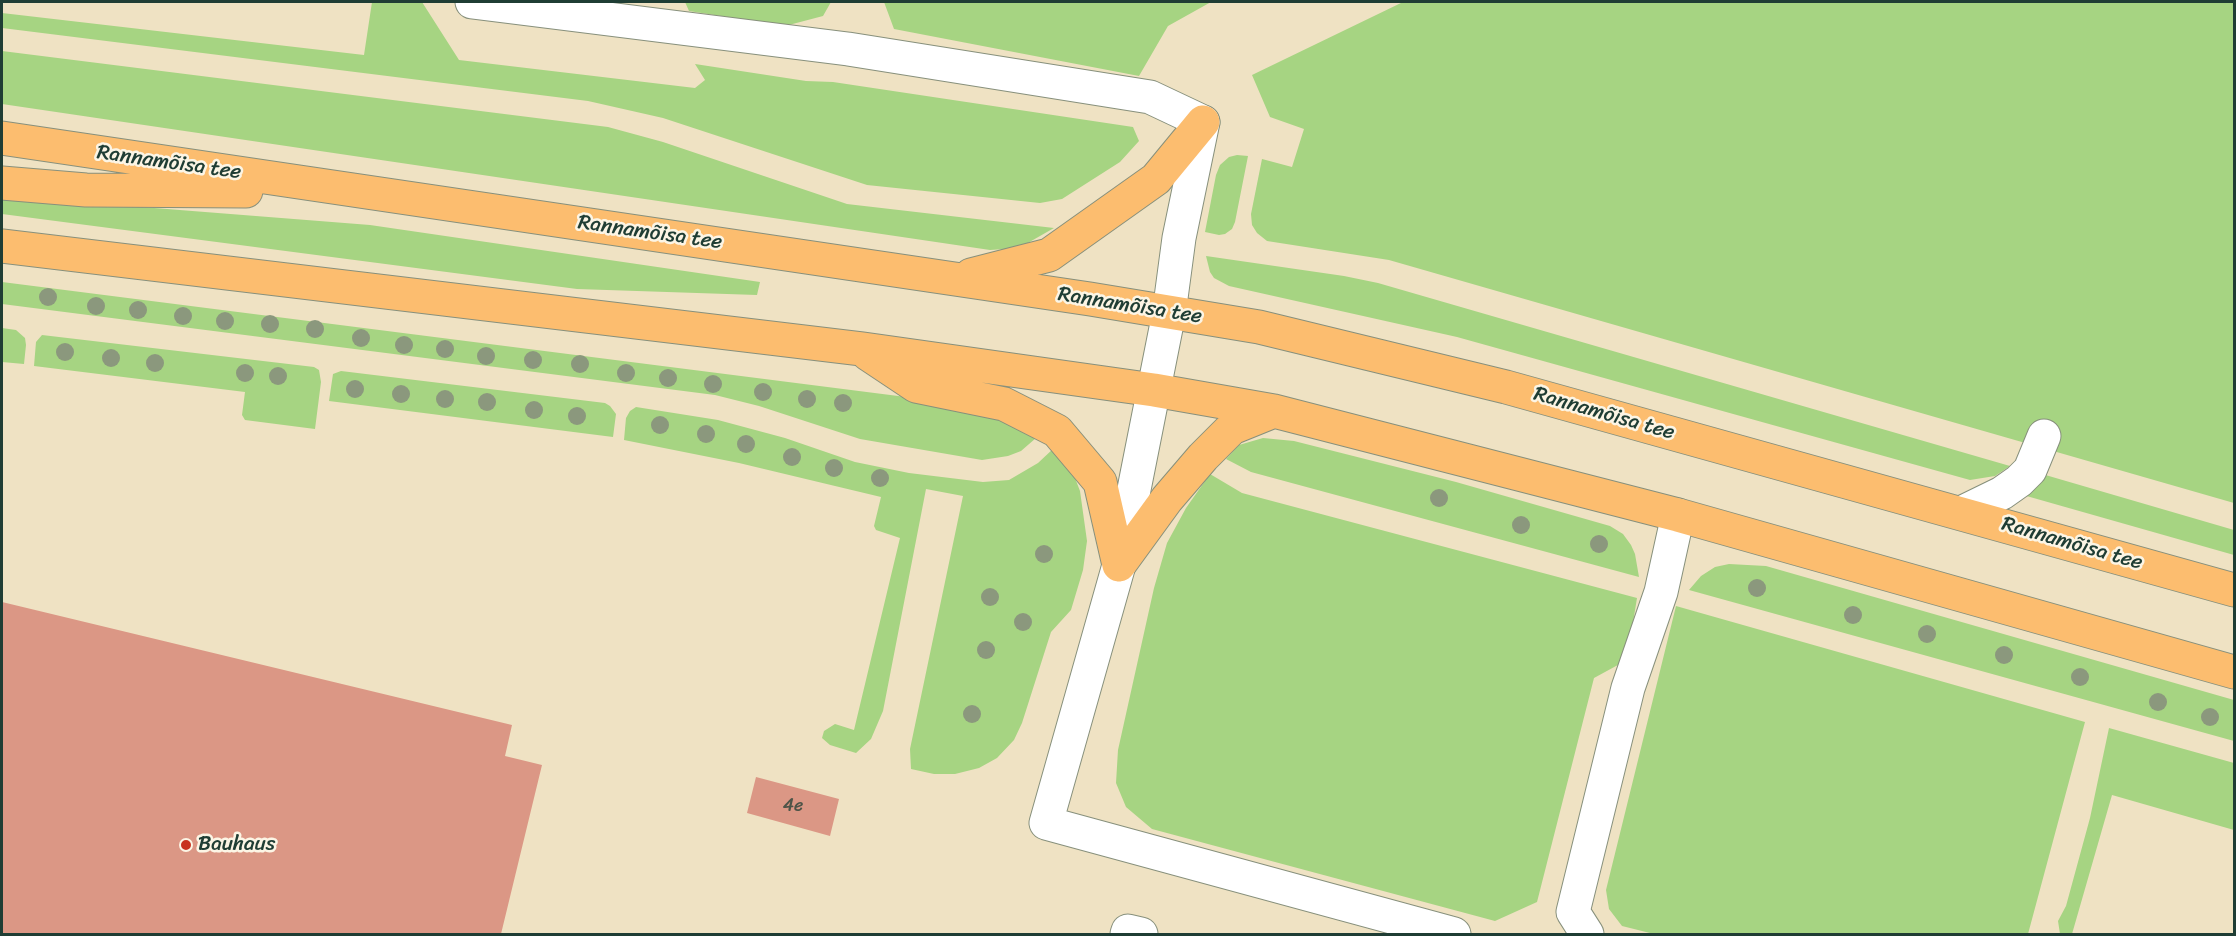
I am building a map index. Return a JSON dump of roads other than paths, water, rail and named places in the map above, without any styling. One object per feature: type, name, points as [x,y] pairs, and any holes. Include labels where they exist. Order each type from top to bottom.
[{"type":"main road","points":[[957,279],[1049,255],[1156,179],[1203,122]]},
{"type":"main road","name":"Rannamõisa tee","points":[[2,138],[957,279],[1259,327],[1506,387],[2235,590]]},
{"type":"main road","points":[[2,183],[86,190],[365,191]]},
{"type":"main road","points":[[2,246],[862,350],[1154,390],[1274,411],[1678,515],[2235,672]]},
{"type":"main road","points":[[862,350],[916,386],[1004,404],[1057,431],[1100,482],[1119,564]]},
{"type":"main road","points":[[1119,564],[1167,499],[1203,457],[1232,428],[1274,411]]},
{"type":"street","points":[[472,2],[848,49],[1150,97],[1203,122],[1179,238],[1169,313],[1119,564],[1046,823],[1454,934]]},
{"type":"street","points":[[1961,513],[2002,493],[2019,481],[2030,470],[2044,436]]},
{"type":"street","points":[[1587,934],[1573,912],[1628,688],[1661,592],[1678,515]]},
{"type":"street","points":[[1127,934],[1128,931],[1141,934]]},
{"type":"place","name":"Bauhaus","points":[[186,845]]}]
